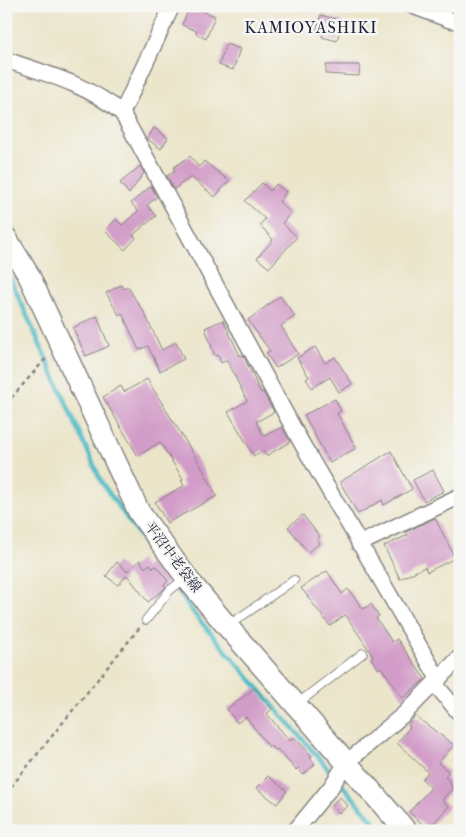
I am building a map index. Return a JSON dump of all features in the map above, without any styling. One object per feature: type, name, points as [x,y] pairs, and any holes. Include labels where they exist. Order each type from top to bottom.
[{"type":"main road","name":"平沼中老袋線","points":[[6,238],[29,276],[139,512],[184,580],[227,626],[406,831]]},
{"type":"street","points":[[122,113],[172,6]]},
{"type":"street","points":[[413,6],[450,20],[460,21]]},
{"type":"street","points":[[6,60],[62,78],[96,93],[122,113],[223,300],[359,544],[437,682],[460,714]]},
{"type":"street","points":[[359,544],[460,496]]},
{"type":"street","points":[[295,831],[331,787],[346,763],[404,714],[437,682],[460,656]]},
{"type":"lane","points":[[146,620],[170,590],[184,580]]},
{"type":"lane","points":[[227,626],[294,580]]},
{"type":"lane","points":[[295,705],[363,654]]},
{"type":"path","points":[[6,404],[44,358]]},
{"type":"path","points":[[6,793],[146,620]]},
{"type":"building","points":[[190,6],[215,16],[206,39],[196,34],[197,31],[182,25]]},
{"type":"building","points":[[321,15],[342,21],[337,41],[322,37],[323,34],[316,33]]},
{"type":"building","points":[[226,44],[240,49],[233,70],[219,65]]},
{"type":"building","points":[[326,65],[360,65],[359,76],[326,74]]},
{"type":"building","points":[[154,128],[168,138],[161,149],[147,139]]},
{"type":"building","points":[[190,156],[199,167],[204,161],[229,181],[215,197],[191,177],[174,189],[167,176],[174,172],[174,167]]},
{"type":"building","points":[[140,166],[144,173],[129,194],[120,183]]},
{"type":"building","points":[[262,183],[270,191],[276,184],[286,192],[279,202],[291,213],[282,223],[297,237],[269,268],[257,258],[273,240],[260,225],[265,219],[245,201]]},
{"type":"building","points":[[151,186],[157,197],[147,205],[156,216],[133,235],[136,238],[125,250],[105,231],[116,219],[122,225],[138,211],[131,203]]},
{"type":"building","points":[[121,285],[124,289],[128,287],[143,310],[162,350],[176,342],[184,359],[160,371],[148,346],[139,350],[122,313],[119,315],[106,293]]},
{"type":"building","points":[[280,296],[295,316],[281,326],[298,354],[276,368],[266,353],[270,351],[248,320]]},
{"type":"building","points":[[97,316],[109,346],[86,356],[73,328]]},
{"type":"building","points":[[223,320],[240,356],[243,355],[261,393],[263,392],[274,412],[256,422],[264,436],[282,427],[290,442],[266,456],[263,450],[254,456],[228,412],[247,401],[227,360],[221,363],[218,355],[215,356],[205,328]]},
{"type":"building","points":[[315,347],[325,363],[335,357],[352,384],[339,392],[330,377],[312,388],[306,379],[309,377],[297,358]]},
{"type":"building","points":[[147,379],[201,466],[217,496],[167,523],[155,502],[184,486],[181,480],[183,479],[160,442],[138,456],[103,397],[121,386],[124,392]]},
{"type":"building","points":[[335,399],[341,411],[337,413],[356,448],[330,463],[304,415]]},
{"type":"building","points":[[391,451],[412,489],[384,505],[382,500],[358,514],[340,482]]},
{"type":"building","points":[[433,470],[444,491],[424,501],[413,480]]},
{"type":"building","points":[[303,515],[320,537],[317,539],[320,543],[308,552],[288,527]]},
{"type":"building","points":[[435,518],[455,558],[427,572],[425,567],[400,579],[384,546],[408,535],[406,532]]},
{"type":"building","points":[[140,560],[145,568],[150,564],[153,568],[156,566],[168,581],[164,585],[166,587],[148,602],[127,575],[118,585],[106,576],[117,562],[127,571]]},
{"type":"building","points":[[327,571],[342,594],[348,589],[363,609],[371,604],[379,616],[376,618],[392,642],[397,639],[425,679],[403,698],[381,667],[379,669],[371,658],[373,656],[347,617],[345,615],[330,626],[301,588]]},
{"type":"building","points":[[255,688],[272,709],[267,714],[290,741],[294,737],[312,756],[310,758],[315,764],[303,775],[277,749],[269,747],[246,717],[237,723],[227,709]]},
{"type":"building","points":[[415,716],[454,745],[438,763],[449,772],[445,777],[452,784],[450,786],[453,788],[442,800],[449,806],[428,829],[409,812],[431,788],[422,779],[428,772],[397,743],[410,727],[408,725]]},
{"type":"building","points":[[268,776],[287,791],[277,804],[256,788]]},
{"type":"building","points":[[340,797],[348,806],[339,813],[331,805]]},
{"type":"waterway","points":[[6,269],[102,483],[195,615],[382,831]]},
{"type":"district","name":"KAMIOYASHIKI","points":[[311,27]]}]
